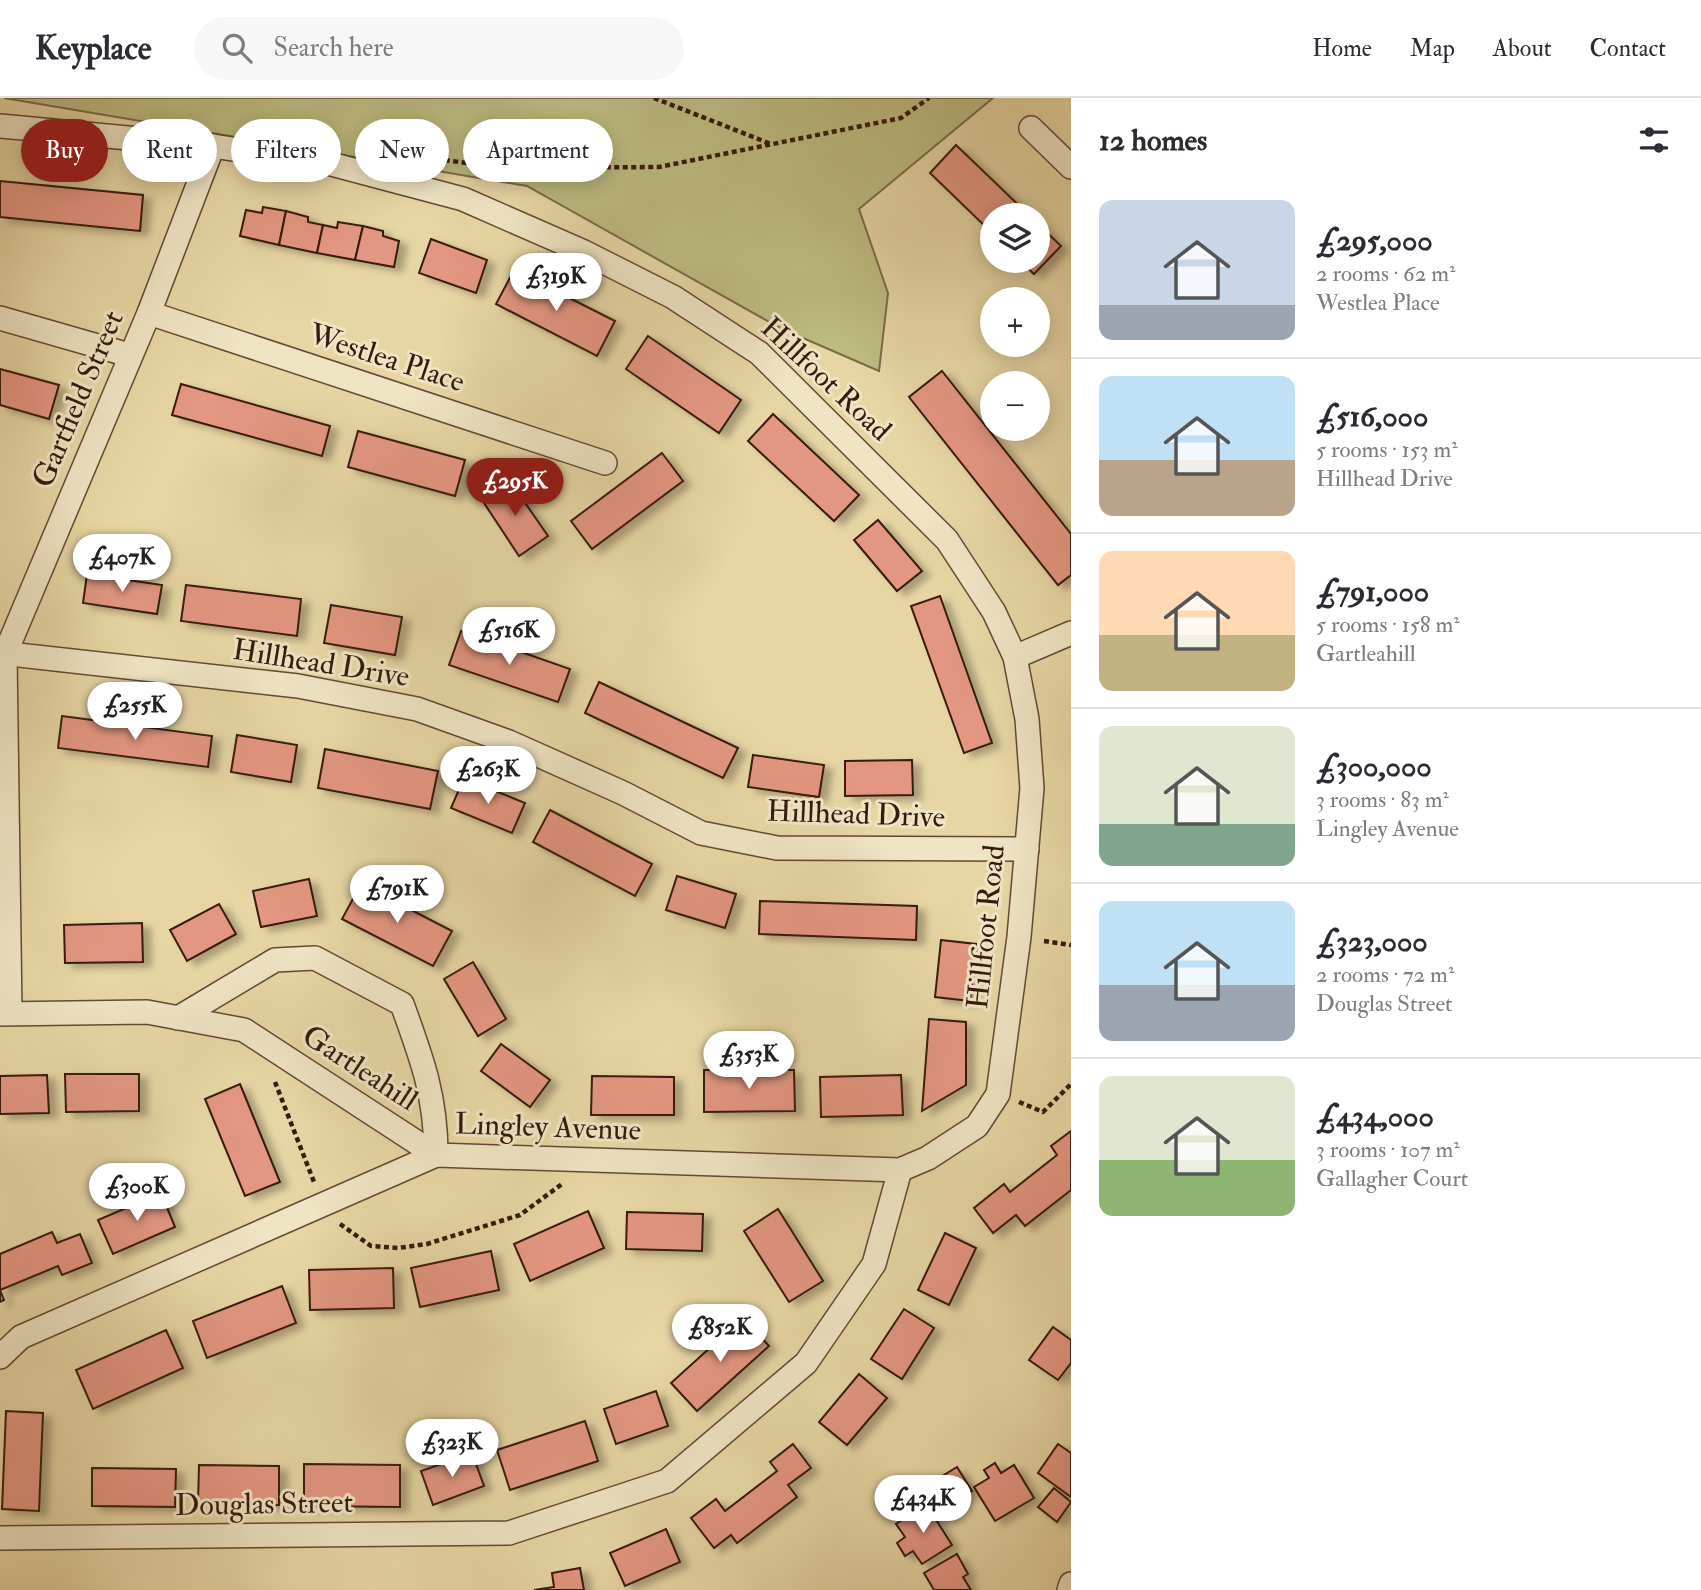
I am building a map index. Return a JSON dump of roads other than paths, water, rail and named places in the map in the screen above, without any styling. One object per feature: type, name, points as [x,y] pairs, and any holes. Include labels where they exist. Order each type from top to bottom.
[{"type":"street","name":"Hillfoot Road","points":[[0,126],[122,137]]},
{"type":"street","points":[[1031,128],[1071,167]]},
{"type":"street","name":"Hillfoot Road","points":[[217,147],[331,164],[463,199],[584,252],[673,297],[760,353],[947,540],[995,612],[1015,657],[1027,719],[1032,788],[998,1094],[976,1126],[928,1158]]},
{"type":"street","name":"Gartfield Street","points":[[5,1014],[3,654],[149,313],[199,182]]},
{"type":"street","name":"Westlea Place","points":[[149,313],[605,463]]},
{"type":"street","points":[[0,318],[129,355]]},
{"type":"street","points":[[1015,657],[1071,633]]},
{"type":"street","name":"Hillhead Drive","points":[[3,654],[298,687],[417,709],[509,742],[623,793],[701,833],[777,848],[1027,849]]},
{"type":"street","name":"Gartleahill","points":[[178,1018],[275,960],[315,958],[402,1004],[424,1064],[436,1114],[436,1155]]},
{"type":"street","name":"Gartleahill","points":[[5,1014],[147,1012],[244,1030],[436,1155]]},
{"type":"street","name":"Lingley Avenue","points":[[0,1357],[21,1337],[436,1155],[900,1170],[928,1158]]},
{"type":"street","name":"Douglas Street","points":[[0,1538],[509,1533],[667,1481],[806,1363],[874,1264],[900,1170]]},
{"type":"street","points":[[1069,1590],[1071,1584]]}]
